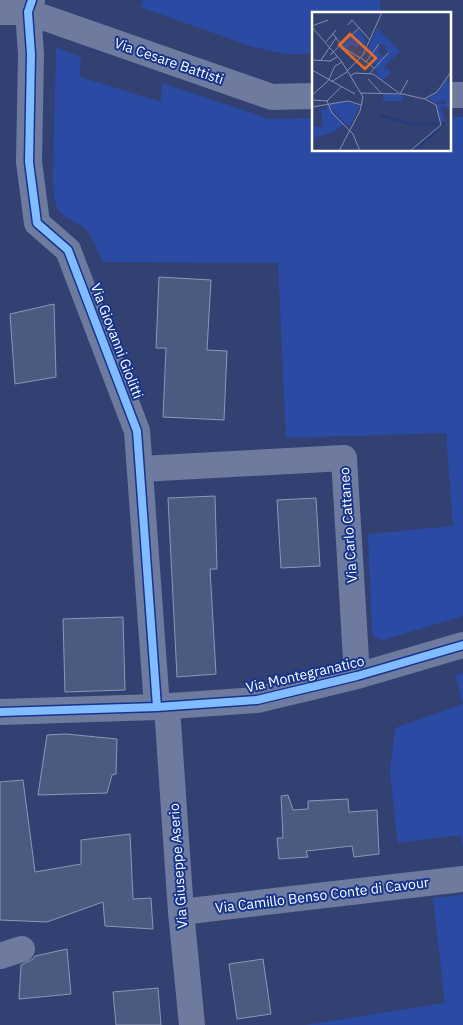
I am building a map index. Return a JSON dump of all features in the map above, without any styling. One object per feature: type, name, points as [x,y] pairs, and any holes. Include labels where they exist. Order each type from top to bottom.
[{"type":"street","name":"Via Cesare Battisti","points":[[0,12],[30,6],[272,97],[312,96]]},
{"type":"street","name":"Via Giovanni Giolitti","points":[[30,6],[29,162],[37,223],[68,250],[137,431],[162,707]]},
{"type":"street","points":[[450,95],[463,95]]},
{"type":"street","name":"Via Carlo Cattaneo","points":[[141,469],[344,458],[358,676]]},
{"type":"street","name":"Via Montegranatico","points":[[0,712],[162,707],[257,700],[358,676],[463,645]]},
{"type":"street","name":"Via Giuseppe Aserio","points":[[162,707],[192,1025]]},
{"type":"street","name":"Via Camillo Benso Conte di Cavour","points":[[181,912],[463,879]]},
{"type":"shaded area","points":[[143,0],[380,0],[381,12],[312,12],[312,54],[284,54],[250,46],[140,7]]},
{"type":"shaded area","points":[[56,47],[81,57],[80,77],[161,102],[162,83],[269,119],[312,118],[312,151],[450,151],[450,117],[463,117],[463,616],[383,640],[374,637],[372,630],[368,534],[453,526],[446,433],[286,438],[278,263],[102,262],[90,234],[58,209],[54,194]]},
{"type":"shaded area","points":[[463,673],[463,704],[455,675]]},
{"type":"shaded area","points":[[463,704],[463,849],[461,835],[398,843],[390,773],[395,728]]},
{"type":"shaded area","points":[[463,895],[463,1025],[305,1025],[445,1003],[433,898]]},
{"type":"building","points":[[159,277],[211,280],[207,350],[227,351],[224,420],[163,417],[166,348],[156,348]]},
{"type":"building","points":[[54,304],[56,377],[15,384],[10,314]]},
{"type":"building","points":[[215,496],[217,569],[210,569],[216,674],[177,677],[168,498]]},
{"type":"building","points":[[316,498],[320,566],[281,568],[277,500]]},
{"type":"building","points":[[123,617],[125,690],[65,692],[63,619]]},
{"type":"building","points":[[66,734],[117,739],[116,774],[112,775],[107,793],[38,795],[47,735]]},
{"type":"building","points":[[23,780],[35,872],[81,864],[81,840],[130,834],[133,899],[151,898],[153,929],[105,926],[103,902],[47,922],[0,920],[0,782]]},
{"type":"building","points":[[288,795],[293,810],[308,809],[308,801],[348,799],[349,812],[377,810],[379,854],[354,857],[352,846],[306,851],[308,857],[279,859],[277,838],[283,838],[281,796]]},
{"type":"building","points":[[67,949],[71,994],[19,999],[21,965],[35,956]]},
{"type":"building","points":[[263,959],[271,1014],[237,1019],[229,964]]},
{"type":"building","points":[[158,988],[161,1025],[116,1025],[113,992]]},
{"type":"cycle path","points":[[32,0],[28,12],[31,54],[29,162],[37,223],[68,250],[137,431],[157,707]]},
{"type":"cycle path","points":[[0,712],[157,707],[257,700],[357,676],[463,645]]}]
